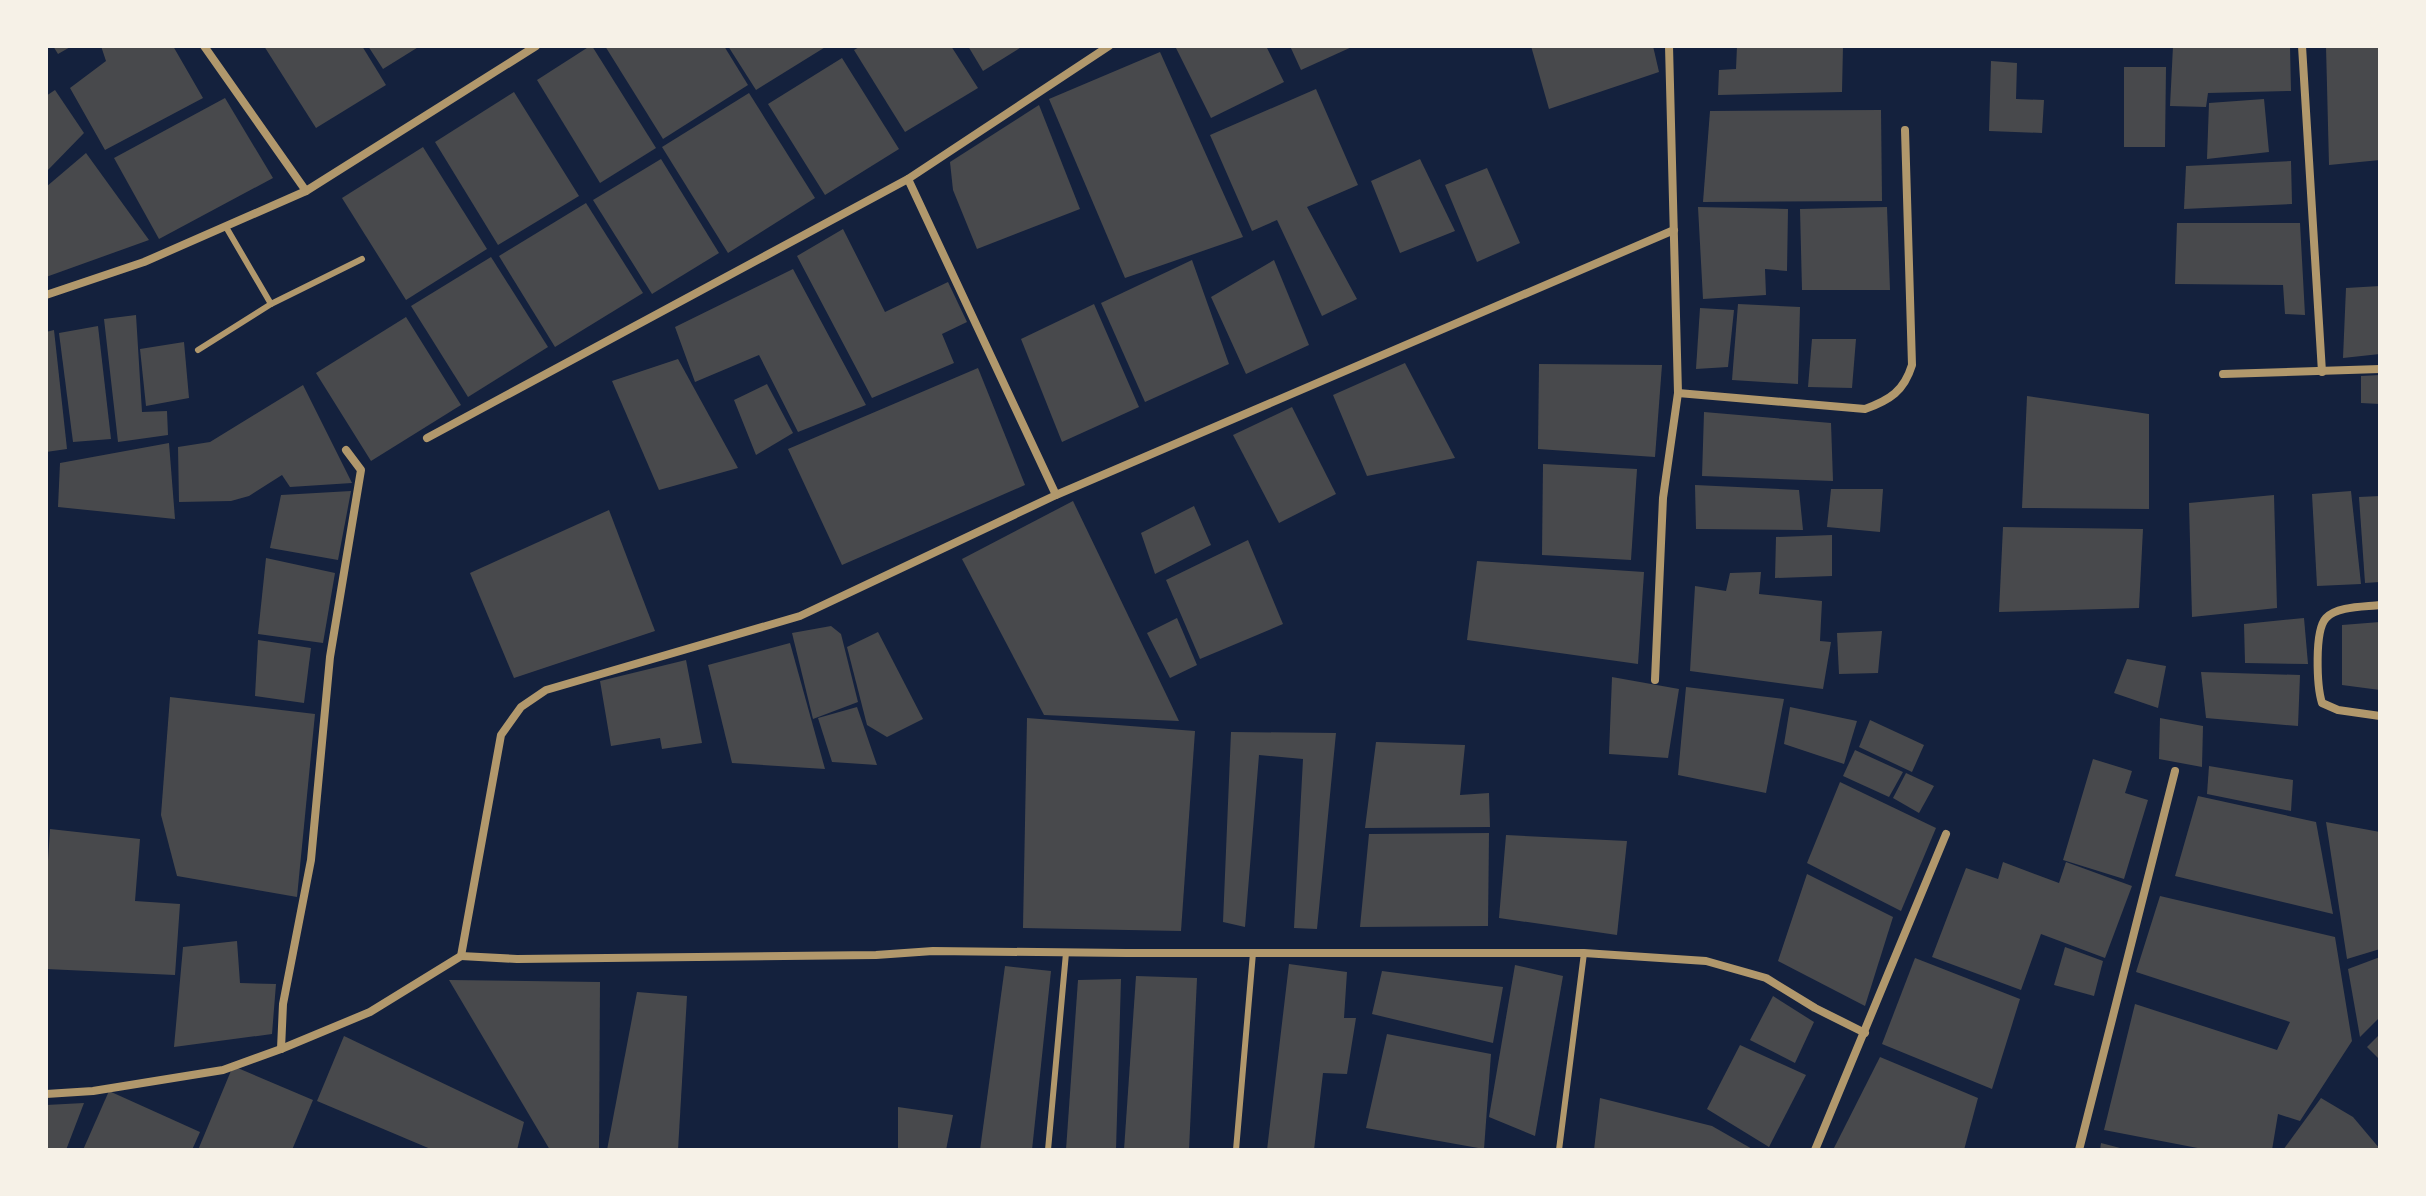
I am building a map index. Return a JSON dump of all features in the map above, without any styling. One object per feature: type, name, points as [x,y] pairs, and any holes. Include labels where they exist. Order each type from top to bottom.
[{"type":"street","points":[[204,46],[306,191]]},
{"type":"street","points":[[46,295],[144,262],[306,191],[536,46]]},
{"type":"street","points":[[427,438],[908,179],[1109,46]]},
{"type":"street","points":[[1655,680],[1663,498],[1678,393],[1669,46]]},
{"type":"street","points":[[2302,46],[2322,372]]},
{"type":"street","points":[[1678,393],[1865,409],[1899,393],[1912,365],[1905,130]]},
{"type":"street","points":[[908,179],[1056,495]]},
{"type":"street","points":[[461,956],[501,735],[521,707],[546,690],[800,616],[1056,495],[1674,230]]},
{"type":"street","points":[[2223,374],[2380,369]]},
{"type":"street","points":[[281,1049],[283,1004],[311,860],[330,657],[361,470],[346,450]]},
{"type":"street","points":[[2380,605],[2341,610],[2327,616],[2320,628],[2318,689],[2322,703],[2338,710],[2380,716]]},
{"type":"street","points":[[2079,1150],[2175,771]]},
{"type":"street","points":[[1815,1150],[1946,834]]},
{"type":"street","points":[[46,1094],[93,1091],[223,1070],[370,1012],[461,956],[517,959],[876,955],[933,951],[1584,953],[1706,961],[1766,978],[1815,1008],[1865,1033]]},
{"type":"lane","points":[[226,227],[271,304]]},
{"type":"lane","points":[[198,350],[271,304],[362,259]]},
{"type":"lane","points":[[1048,1150],[1066,953]]},
{"type":"lane","points":[[1236,1150],[1253,953]]},
{"type":"lane","points":[[1559,1150],[1584,953]]},
{"type":"building","points":[[53,46],[72,46],[58,54]]},
{"type":"building","points":[[101,46],[173,46],[203,98],[105,150],[70,88],[106,61]]},
{"type":"building","points":[[264,46],[362,46],[386,85],[316,128]]},
{"type":"building","points":[[368,46],[420,46],[383,69]]},
{"type":"building","points":[[590,46],[656,148],[600,183],[537,80]]},
{"type":"building","points":[[605,46],[724,46],[748,85],[663,139]]},
{"type":"building","points":[[728,46],[827,46],[756,90]]},
{"type":"building","points":[[861,46],[951,46],[978,88],[905,132],[854,50]]},
{"type":"building","points":[[968,46],[1023,46],[983,71]]},
{"type":"building","points":[[1175,46],[1266,46],[1284,82],[1211,118]]},
{"type":"building","points":[[1290,46],[1354,46],[1301,70]]},
{"type":"building","points":[[1531,46],[1653,46],[1659,72],[1549,109]]},
{"type":"building","points":[[1737,46],[1843,46],[1842,92],[1718,95],[1719,70],[1736,69]]},
{"type":"building","points":[[2173,46],[2290,46],[2291,91],[2208,93],[2206,107],[2170,106]]},
{"type":"building","points":[[2326,46],[2380,46],[2380,160],[2329,165]]},
{"type":"building","points":[[1160,52],[1243,237],[1125,278],[1049,99]]},
{"type":"building","points":[[842,58],[899,149],[825,195],[768,104]]},
{"type":"building","points":[[1991,61],[2017,63],[2016,99],[2044,100],[2042,133],[1989,131]]},
{"type":"building","points":[[2124,67],[2166,67],[2165,147],[2124,147]]},
{"type":"building","points":[[1316,89],[1358,185],[1307,207],[1357,299],[1322,316],[1277,220],[1252,231],[1210,135]]},
{"type":"building","points":[[55,90],[84,133],[46,172],[46,96]]},
{"type":"building","points":[[514,92],[579,196],[498,245],[435,142]]},
{"type":"building","points":[[749,93],[815,198],[728,253],[662,147]]},
{"type":"building","points":[[225,98],[273,178],[159,239],[114,158]]},
{"type":"building","points":[[2264,99],[2269,152],[2207,159],[2209,103]]},
{"type":"building","points":[[1039,105],[1080,209],[977,249],[953,190],[950,162]]},
{"type":"building","points":[[1881,110],[1882,201],[1703,202],[1710,111]]},
{"type":"building","points":[[423,147],[487,249],[406,300],[342,198]]},
{"type":"building","points":[[86,153],[149,240],[46,277],[46,187]]},
{"type":"building","points":[[661,159],[719,253],[652,294],[593,200]]},
{"type":"building","points":[[1420,159],[1455,231],[1400,253],[1371,181]]},
{"type":"building","points":[[2291,161],[2292,204],[2184,209],[2186,166]]},
{"type":"building","points":[[1487,168],[1520,243],[1477,262],[1445,185]]},
{"type":"building","points":[[586,203],[643,293],[555,347],[499,256]]},
{"type":"building","points":[[1698,207],[1788,209],[1787,271],[1765,269],[1766,295],[1703,299]]},
{"type":"building","points":[[1887,207],[1890,290],[1802,290],[1800,209]]},
{"type":"building","points":[[2177,223],[2300,223],[2305,315],[2285,314],[2283,285],[2175,284]]},
{"type":"building","points":[[843,229],[885,312],[948,282],[967,322],[942,334],[954,363],[872,398],[797,256]]},
{"type":"building","points":[[491,257],[548,347],[468,397],[411,306]]},
{"type":"building","points":[[1192,260],[1229,364],[1145,402],[1101,303]]},
{"type":"building","points":[[1274,260],[1309,345],[1246,374],[1211,297]]},
{"type":"building","points":[[793,269],[866,405],[798,432],[759,355],[695,382],[675,327]]},
{"type":"building","points":[[2380,286],[2380,354],[2343,358],[2346,288]]},
{"type":"building","points":[[1094,304],[1139,407],[1062,442],[1021,339]]},
{"type":"building","points":[[1738,304],[1800,307],[1798,384],[1732,380]]},
{"type":"building","points":[[1700,308],[1734,310],[1728,367],[1696,369]]},
{"type":"building","points":[[136,315],[142,412],[167,411],[168,435],[118,442],[104,319]]},
{"type":"building","points":[[406,317],[461,405],[371,461],[316,373]]},
{"type":"building","points":[[98,326],[111,439],[73,442],[59,333]]},
{"type":"building","points":[[54,330],[67,449],[46,452],[46,332]]},
{"type":"building","points":[[1812,339],[1856,339],[1852,388],[1808,387]]},
{"type":"building","points":[[184,342],[189,398],[146,406],[140,349]]},
{"type":"building","points":[[678,359],[738,468],[659,490],[612,381]]},
{"type":"building","points":[[1405,363],[1455,458],[1367,476],[1333,395]]},
{"type":"building","points":[[1539,364],[1662,365],[1655,457],[1538,449]]},
{"type":"building","points":[[978,368],[1025,485],[842,565],[788,449]]},
{"type":"building","points":[[2380,375],[2380,404],[2361,403],[2361,376]]},
{"type":"building","points":[[767,384],[793,433],[756,455],[734,400]]},
{"type":"building","points":[[303,385],[352,483],[290,487],[282,475],[249,496],[231,501],[179,502],[178,447],[210,442]]},
{"type":"building","points":[[2027,396],[2149,414],[2149,509],[2022,508]]},
{"type":"building","points":[[1292,407],[1336,494],[1279,523],[1233,435]]},
{"type":"building","points":[[1704,412],[1831,423],[1833,481],[1702,476]]},
{"type":"building","points":[[169,443],[175,519],[58,507],[60,463]]},
{"type":"building","points":[[1543,464],[1637,469],[1631,560],[1542,555]]},
{"type":"building","points":[[1695,485],[1799,490],[1803,530],[1696,529]]},
{"type":"building","points":[[1831,489],[1883,489],[1880,532],[1827,527]]},
{"type":"building","points":[[351,491],[338,560],[270,548],[281,495]]},
{"type":"building","points":[[2351,491],[2361,584],[2317,586],[2312,494]]},
{"type":"building","points":[[2274,495],[2277,608],[2192,617],[2189,503]]},
{"type":"building","points":[[2380,496],[2380,582],[2365,583],[2359,497]]},
{"type":"building","points":[[1073,501],[1179,721],[1044,715],[962,559]]},
{"type":"building","points":[[1194,506],[1211,545],[1155,574],[1141,533]]},
{"type":"building","points":[[609,510],[655,631],[514,678],[470,573]]},
{"type":"building","points":[[2003,527],[2143,529],[2139,608],[1999,612]]},
{"type":"building","points":[[1832,535],[1832,576],[1775,578],[1776,537]]},
{"type":"building","points":[[1248,540],[1283,624],[1200,659],[1166,580]]},
{"type":"building","points":[[266,558],[335,573],[323,643],[258,634]]},
{"type":"building","points":[[1477,561],[1644,572],[1638,664],[1467,640]]},
{"type":"building","points":[[1761,572],[1759,594],[1822,601],[1820,641],[1831,642],[1823,689],[1690,671],[1695,586],[1726,591],[1730,573]]},
{"type":"building","points":[[1177,618],[1197,665],[1170,678],[1147,633]]},
{"type":"building","points":[[2304,618],[2308,664],[2245,663],[2244,624]]},
{"type":"building","points":[[2380,622],[2380,690],[2342,685],[2342,625]]},
{"type":"building","points":[[831,626],[841,634],[858,702],[813,719],[792,633]]},
{"type":"building","points":[[1882,631],[1878,673],[1839,674],[1837,633]]},
{"type":"building","points":[[878,632],[923,719],[887,737],[867,725],[847,647]]},
{"type":"building","points":[[258,640],[311,648],[304,703],[255,696]]},
{"type":"building","points":[[790,643],[825,769],[732,763],[708,665]]},
{"type":"building","points":[[2127,659],[2166,666],[2158,708],[2114,693]]},
{"type":"building","points":[[686,660],[702,743],[662,749],[660,738],[611,746],[600,681]]},
{"type":"building","points":[[2201,672],[2300,675],[2298,726],[2206,718]]},
{"type":"building","points":[[1612,677],[1679,689],[1668,758],[1609,754]]},
{"type":"building","points":[[1686,687],[1784,699],[1766,793],[1678,775]]},
{"type":"building","points":[[170,697],[315,714],[297,897],[177,876],[161,815]]},
{"type":"building","points":[[857,707],[877,765],[832,762],[818,718]]},
{"type":"building","points":[[1790,707],[1857,721],[1844,764],[1784,744]]},
{"type":"building","points":[[1027,718],[1195,731],[1181,931],[1023,928]]},
{"type":"building","points":[[2160,718],[2203,726],[2202,767],[2159,759]]},
{"type":"building","points":[[1870,720],[1924,745],[1912,772],[1859,747]]},
{"type":"building","points":[[1231,732],[1336,733],[1317,929],[1294,928],[1303,759],[1259,755],[1245,927],[1223,922]]},
{"type":"building","points":[[1376,742],[1465,745],[1460,795],[1489,793],[1490,827],[1365,828]]},
{"type":"building","points":[[1855,750],[1903,772],[1889,797],[1843,776]]},
{"type":"building","points":[[2093,759],[2132,771],[2125,793],[2148,800],[2124,879],[2063,860]]},
{"type":"building","points":[[2209,766],[2293,780],[2291,811],[2207,794]]},
{"type":"building","points":[[1906,773],[1934,786],[1919,813],[1893,798]]},
{"type":"building","points":[[1840,782],[1936,828],[1901,911],[1807,863]]},
{"type":"building","points":[[2198,796],[2316,822],[2333,914],[2175,876]]},
{"type":"building","points":[[2326,822],[2380,832],[2380,949],[2347,959]]},
{"type":"building","points":[[50,829],[140,839],[135,901],[180,904],[175,975],[46,969]]},
{"type":"building","points":[[1489,833],[1488,926],[1360,927],[1369,834]]},
{"type":"building","points":[[1506,835],[1627,841],[1617,935],[1499,918]]},
{"type":"building","points":[[2003,862],[2059,883],[2066,862],[2132,886],[2105,958],[2041,934],[2021,990],[1932,957],[1966,868],[1998,879]]},
{"type":"building","points":[[1807,874],[1893,917],[1865,1006],[1778,961]]},
{"type":"building","points":[[2160,896],[2335,937],[2352,1041],[2300,1121],[2278,1114],[2272,1150],[2208,1150],[2104,1130],[2135,1004],[2277,1050],[2290,1022],[2136,972]]},
{"type":"building","points":[[237,941],[240,983],[276,984],[272,1034],[174,1047],[183,947]]},
{"type":"building","points":[[2065,947],[2103,961],[2094,996],[2054,985]]},
{"type":"building","points":[[2380,957],[2380,1017],[2360,1037],[2348,969]]},
{"type":"building","points":[[1915,958],[2020,999],[1992,1089],[1882,1044]]},
{"type":"building","points":[[1289,964],[1347,972],[1344,1018],[1356,1018],[1347,1074],[1323,1073],[1314,1150],[1267,1150]]},
{"type":"building","points":[[1515,965],[1563,976],[1535,1136],[1489,1117]]},
{"type":"building","points":[[1005,966],[1051,971],[1032,1150],[980,1150]]},
{"type":"building","points":[[1382,971],[1503,987],[1493,1043],[1372,1014]]},
{"type":"building","points":[[1136,976],[1197,978],[1189,1150],[1124,1150]]},
{"type":"building","points":[[1121,979],[1116,1150],[1066,1150],[1078,980]]},
{"type":"building","points":[[449,980],[600,982],[599,1150],[550,1150]]},
{"type":"building","points":[[637,992],[687,996],[678,1150],[607,1150]]},
{"type":"building","points":[[1773,996],[1814,1022],[1795,1063],[1750,1040]]},
{"type":"building","points":[[1387,1034],[1491,1054],[1484,1149],[1366,1128]]},
{"type":"building","points":[[2380,1034],[2380,1060],[2367,1047]]},
{"type":"building","points":[[344,1036],[524,1122],[517,1150],[433,1150],[317,1101]]},
{"type":"building","points":[[1740,1045],[1806,1075],[1769,1147],[1707,1109]]},
{"type":"building","points":[[1880,1057],[1978,1098],[1964,1150],[1833,1150]]},
{"type":"building","points":[[233,1066],[313,1100],[292,1150],[198,1150]]},
{"type":"building","points":[[109,1091],[200,1132],[192,1150],[83,1150]]},
{"type":"building","points":[[1600,1098],[1712,1126],[1754,1150],[1594,1150]]},
{"type":"building","points":[[2321,1098],[2353,1117],[2380,1149],[2283,1150]]},
{"type":"building","points":[[84,1103],[66,1150],[46,1150],[46,1105]]},
{"type":"building","points":[[898,1107],[953,1115],[946,1150],[898,1150]]},
{"type":"building","points":[[2101,1143],[2124,1149],[2124,1150],[2100,1150]]}]
